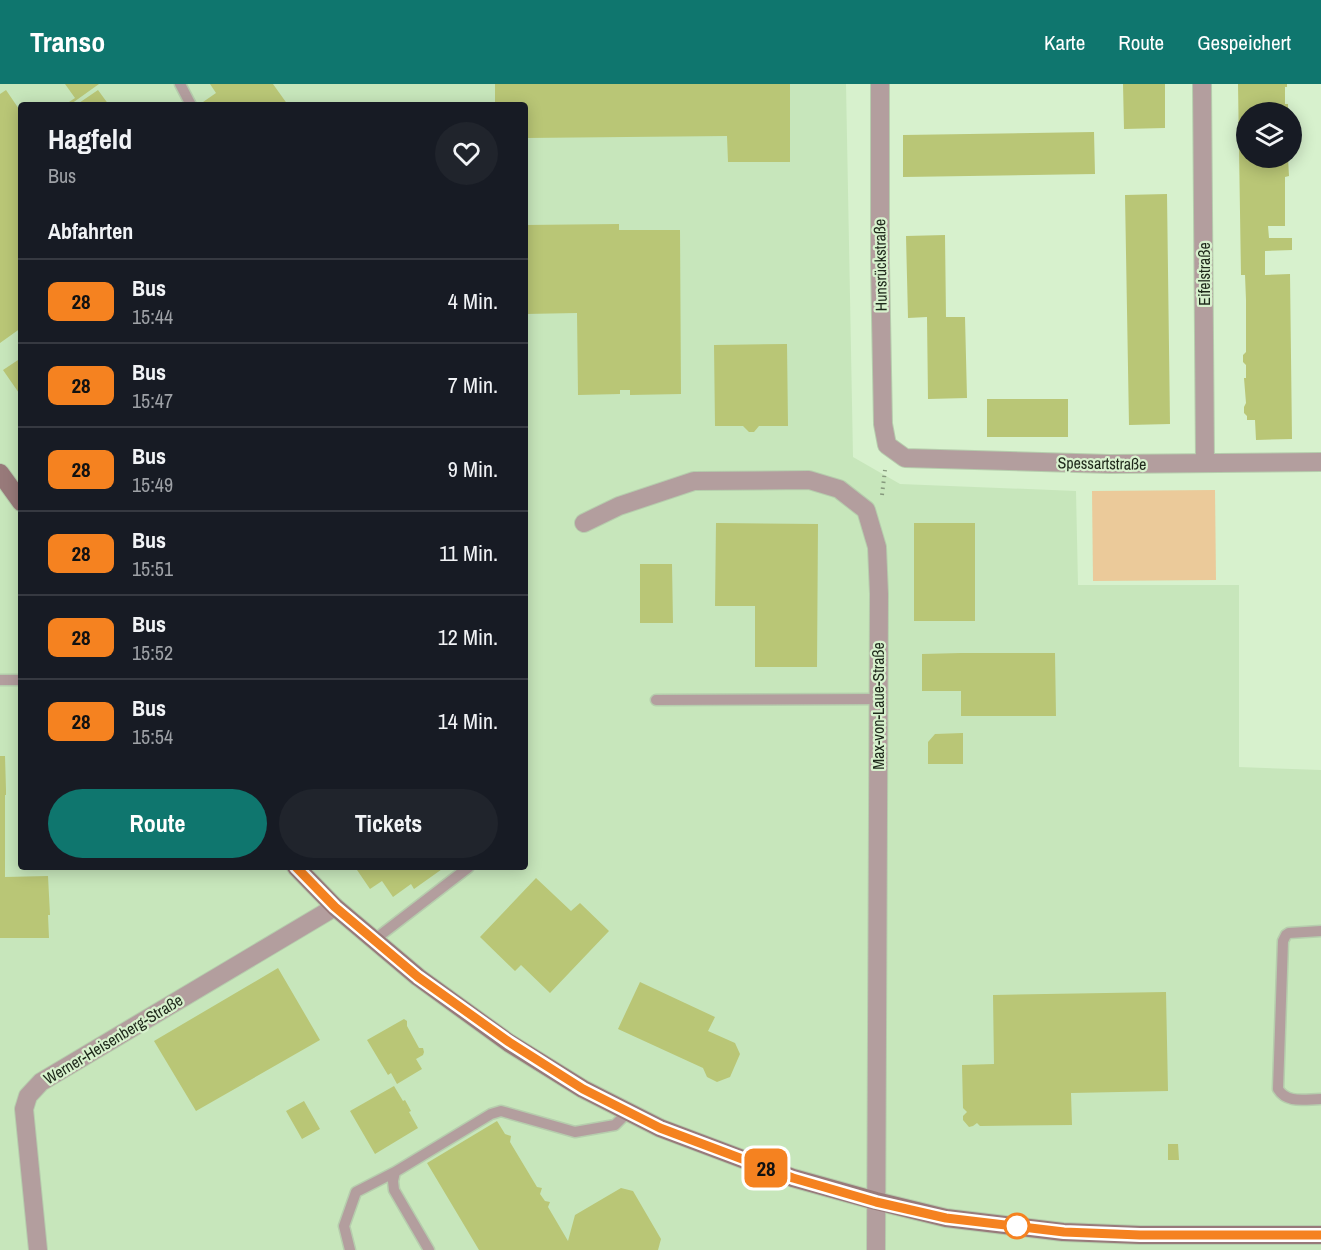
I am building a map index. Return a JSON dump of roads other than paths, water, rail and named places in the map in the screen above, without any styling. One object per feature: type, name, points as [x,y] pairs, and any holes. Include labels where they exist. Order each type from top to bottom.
[{"type":"street","name":"Hunsrückstraße","points":[[880,84],[882,413],[887,445]]},
{"type":"street","name":"Eifelstraße","points":[[1202,84],[1205,463]]},
{"type":"street","name":"Spessartstraße","points":[[887,445],[905,458],[1110,464],[1321,462]]},
{"type":"street","name":"Max-von-Laue-Straße","points":[[584,523],[619,506],[694,481],[808,480],[839,489],[866,510],[877,547],[879,594],[876,1250]]},
{"type":"street","points":[[3,484],[18,498]]},
{"type":"street","points":[[299,870],[335,907],[418,977],[509,1042],[583,1089],[660,1128],[793,1178],[876,1202],[946,1218],[1064,1232],[1152,1235],[1321,1235]]},
{"type":"street","name":"Werner-Heisenberg-Straße","points":[[39,1250],[24,1109],[28,1096],[34,1089],[50,1076],[335,907]]},
{"type":"lane","points":[[180,84],[189,102]]},
{"type":"lane","points":[[0,680],[18,680]]},
{"type":"lane","points":[[656,700],[878,699]]},
{"type":"lane","points":[[374,939],[465,870]]},
{"type":"lane","points":[[1321,931],[1289,933],[1283,941],[1278,1089],[1282,1096],[1289,1099],[1321,1100]]},
{"type":"lane","points":[[350,1250],[344,1226],[356,1192],[395,1172],[491,1113],[511,1112],[575,1132],[615,1125],[628,1112]]},
{"type":"lane","points":[[395,1172],[394,1190],[429,1250]]}]
